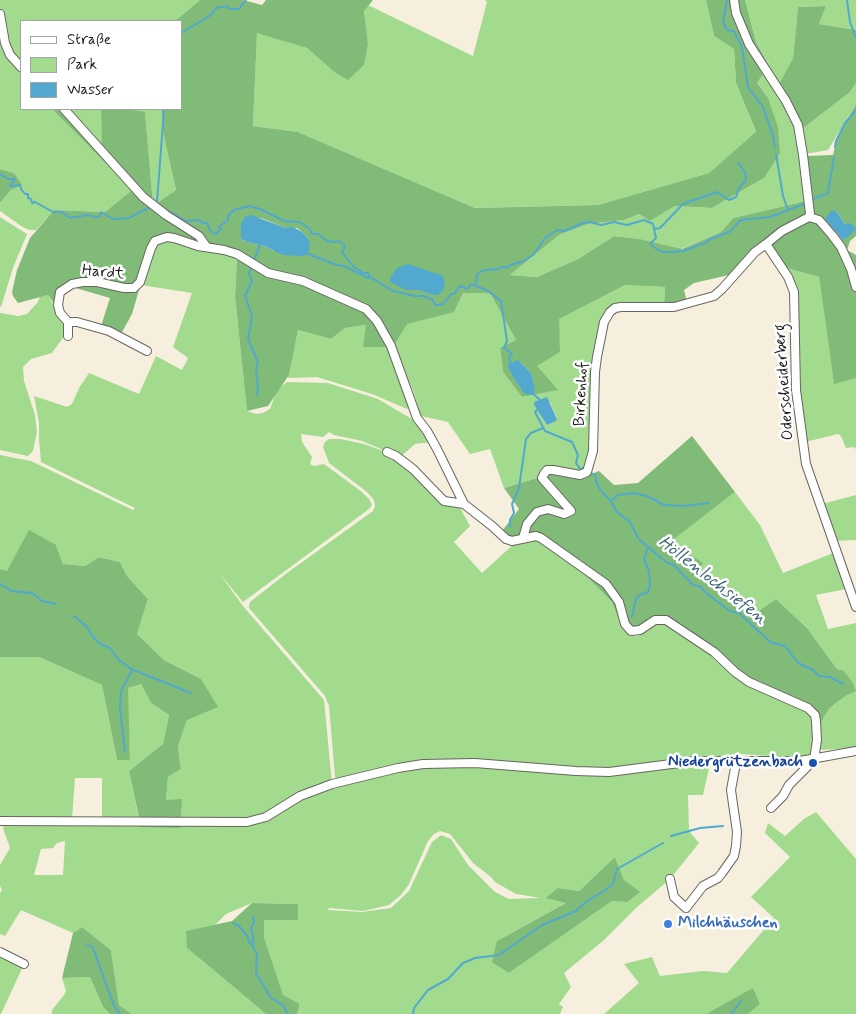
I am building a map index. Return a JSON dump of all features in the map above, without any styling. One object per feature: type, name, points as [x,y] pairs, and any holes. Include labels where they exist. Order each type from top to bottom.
[{"type":"street","points":[[734,0],[736,13],[749,44],[786,100],[798,125],[809,217]]},
{"type":"street","points":[[0,14],[5,43],[10,55],[20,66]]},
{"type":"street","points":[[65,110],[143,196],[166,215],[199,236],[206,246],[237,254],[268,273],[303,282],[357,304],[372,314],[391,346],[417,418],[437,449],[464,504],[506,539],[512,541],[536,536],[542,538],[606,584],[619,602],[625,624],[631,631],[640,630],[655,620],[666,620],[714,652],[735,672],[749,682],[808,708],[814,715],[816,726],[814,760],[789,785],[783,796],[771,808]]},
{"type":"street","points":[[766,244],[782,231],[809,217],[818,220],[832,234],[840,247],[851,269],[856,287]]},
{"type":"street","name":"Hardt","points":[[68,336],[68,322],[60,313],[58,300],[60,292],[72,284],[97,282],[130,289],[134,288],[140,282],[148,253],[155,241],[160,238],[174,238],[198,246],[206,246]]},
{"type":"street","name":"Birkenhof","points":[[523,538],[527,524],[537,512],[548,509],[564,514],[570,511],[542,478],[547,470],[580,475],[587,472],[593,456],[595,372],[604,322],[610,312],[622,307],[674,307],[711,297],[722,289],[745,263],[766,244]]},
{"type":"street","name":"Oderscheiderberg","points":[[766,244],[788,277],[794,292],[796,390],[806,464],[856,607]]},
{"type":"street","points":[[68,322],[77,322],[109,331],[147,351]]},
{"type":"street","points":[[387,452],[396,456],[413,469],[444,501],[464,504]]},
{"type":"street","points":[[0,821],[247,822],[266,817],[291,801],[310,792],[365,775],[411,766],[475,763],[609,772],[695,761],[814,760],[856,751]]},
{"type":"street","points":[[670,879],[674,897],[686,908],[703,886],[718,878],[734,856],[736,832],[731,790],[736,768],[734,760]]},
{"type":"street","points":[[0,952],[24,964]]},
{"type":"green space","points":[[0,0],[200,0],[176,20],[20,20],[20,69],[7,47],[20,71],[20,110],[53,110],[132,190],[105,212],[54,210],[36,230],[29,230],[0,211],[0,203],[11,190],[14,173],[0,169]]},
{"type":"green space","points":[[200,0],[243,0],[262,5],[266,0],[373,0],[364,11],[368,43],[364,65],[348,80],[333,71],[307,48],[257,33],[253,126],[298,132],[475,208],[598,205],[709,173],[756,132],[736,83],[734,49],[714,36],[706,0],[745,0],[756,42],[769,65],[757,83],[768,98],[778,127],[780,153],[764,178],[712,208],[675,206],[650,221],[639,214],[624,220],[588,224],[559,235],[510,275],[537,277],[578,259],[614,236],[640,239],[682,249],[721,232],[733,218],[806,201],[805,156],[833,155],[837,137],[856,104],[856,236],[850,241],[847,250],[856,255],[856,378],[834,384],[819,277],[783,267],[771,247],[754,250],[729,275],[694,283],[684,290],[687,302],[664,305],[665,287],[625,285],[559,319],[560,352],[537,366],[558,390],[522,397],[503,372],[500,348],[516,340],[490,293],[463,293],[454,312],[407,324],[393,347],[363,347],[366,325],[345,328],[331,339],[298,330],[289,375],[268,406],[247,411],[235,297],[237,257],[220,246],[208,243],[154,239],[132,314],[121,334],[101,326],[110,298],[72,287],[71,282],[55,305],[48,295],[18,303],[13,296],[12,292],[17,270],[30,238],[54,210],[105,212],[132,190],[53,110],[69,110],[102,146],[101,110],[145,112],[153,204],[176,190],[162,128],[162,110],[182,110],[182,20],[176,20]],"holes":[[[836,211],[845,224],[843,240],[825,219]],[[261,218],[286,228],[297,228],[308,238],[309,250],[274,251],[241,239],[241,223]],[[520,362],[531,373],[521,389],[508,365]]]},
{"type":"green space","points":[[485,0],[706,0],[714,36],[734,49],[736,83],[756,133],[709,173],[598,205],[475,208],[298,132],[253,126],[257,32],[307,48],[333,71],[368,43],[364,11],[368,5],[473,56],[487,2]]},
{"type":"green space","points":[[745,0],[856,0],[856,30],[819,24],[826,6],[798,7],[793,58],[779,84],[796,126],[806,201],[733,218],[721,232],[681,249],[640,239],[614,236],[578,259],[537,277],[510,275],[559,235],[588,224],[624,220],[639,214],[650,221],[675,206],[712,208],[764,178],[768,98],[757,83],[769,64],[756,42]]},
{"type":"green space","points":[[826,6],[819,24],[856,30],[856,83],[850,92],[801,130],[779,84],[793,58],[798,7]]},
{"type":"green space","points":[[856,83],[856,104],[828,150],[805,154],[801,130],[850,92]]},
{"type":"green space","points":[[69,110],[101,110],[103,147]]},
{"type":"green space","points":[[132,110],[162,110],[162,128],[176,190],[153,204],[145,113]]},
{"type":"green space","points":[[0,169],[14,173],[22,185],[11,190],[0,203]]},
{"type":"green space","points":[[0,217],[27,234],[13,268],[1,307],[0,306]]},
{"type":"green space","points":[[169,239],[237,257],[235,297],[247,411],[256,414],[270,409],[277,390],[287,382],[328,383],[378,399],[415,421],[431,442],[415,444],[400,457],[362,441],[334,435],[329,432],[323,437],[301,434],[302,442],[312,457],[310,464],[314,466],[324,464],[362,492],[372,505],[243,602],[219,573],[243,606],[324,700],[332,784],[310,796],[367,779],[407,770],[438,766],[468,765],[609,775],[710,764],[703,795],[688,795],[689,831],[699,843],[670,879],[636,908],[604,940],[564,973],[571,987],[559,1004],[563,1007],[560,1014],[297,1014],[300,1004],[283,996],[264,937],[264,919],[297,920],[298,904],[252,903],[226,914],[215,925],[187,931],[187,948],[266,1014],[132,1014],[119,1005],[111,950],[82,927],[73,933],[21,910],[5,936],[0,934],[0,893],[2,890],[0,886],[0,865],[10,848],[3,828],[5,823],[140,825],[166,800],[168,777],[181,769],[178,746],[201,679],[164,660],[137,634],[148,599],[127,576],[120,562],[99,557],[85,566],[63,564],[56,545],[7,572],[0,569],[0,455],[31,461],[133,510],[135,508],[41,462],[39,423],[34,396],[67,407],[72,404],[79,388],[89,373],[139,394],[156,356],[182,370],[188,358],[173,347],[192,293],[141,285],[156,244]],"holes":[[[440,831],[450,834],[473,863],[495,882],[516,894],[541,898],[509,899],[495,892],[468,865],[451,839],[441,835],[432,842],[409,891],[391,908],[362,912],[328,910],[329,908],[363,911],[389,905],[401,895],[409,884],[428,841],[434,834]],[[65,841],[63,875],[34,875],[41,849],[53,848],[57,843]],[[615,857],[624,880],[627,902],[612,901],[509,973],[497,941],[566,903],[558,888],[579,891]]]},
{"type":"green space","points":[[783,267],[819,277],[834,383],[856,378],[856,450],[855,447],[846,448],[841,436],[838,434],[805,442],[798,380],[798,310]]},
{"type":"green space","points":[[625,285],[665,287],[664,305],[618,304],[601,321],[591,452],[583,473],[548,468],[539,473],[537,478],[504,488],[490,449],[470,454],[448,422],[421,416],[413,390],[393,347],[406,324],[454,311],[463,293],[490,293],[516,340],[500,349],[503,372],[522,397],[557,390],[536,366],[560,352],[558,319]],"holes":[[[550,402],[557,418],[556,421],[547,425],[534,405]]]},
{"type":"green space","points":[[48,295],[64,325],[65,335],[52,353],[31,359],[23,367],[24,381],[35,415],[37,432],[33,451],[28,456],[0,450],[0,313],[18,316],[27,314],[40,297]]},
{"type":"green space","points":[[366,325],[388,347],[410,407],[407,409],[372,394],[317,377],[288,378],[298,330],[331,339],[345,328]]},
{"type":"green space","points":[[692,436],[735,492],[670,542],[703,563],[695,576],[753,615],[776,599],[807,628],[837,669],[843,670],[852,681],[856,691],[847,695],[829,709],[821,722],[808,708],[763,689],[660,619],[640,630],[631,627],[622,628],[612,602],[586,576],[536,539],[515,543],[502,531],[519,509],[504,488],[537,478],[546,478],[549,474],[586,476],[599,471],[614,485],[638,483]]},
{"type":"green space","points":[[329,439],[340,439],[364,444],[386,452],[410,469],[443,503],[459,506],[470,526],[454,542],[482,573],[515,543],[536,539],[586,576],[612,602],[622,628],[630,636],[638,636],[654,624],[660,622],[669,625],[804,705],[821,721],[829,709],[847,695],[852,681],[843,670],[837,669],[807,628],[776,599],[753,615],[695,576],[669,542],[735,492],[760,525],[783,573],[833,553],[846,589],[816,595],[828,629],[856,623],[856,748],[816,750],[810,757],[800,758],[740,754],[607,769],[415,762],[380,768],[338,779],[335,777],[329,706],[325,696],[249,608],[250,602],[287,573],[373,511],[375,506],[374,500],[367,492],[329,463],[323,447]]},
{"type":"green space","points":[[856,495],[856,540],[835,541],[822,504]]},
{"type":"green space","points":[[29,530],[56,545],[63,564],[85,566],[99,557],[120,562],[127,576],[148,599],[137,634],[164,660],[201,679],[218,707],[187,720],[178,746],[181,769],[168,777],[166,800],[182,799],[180,828],[141,827],[129,771],[163,744],[169,715],[151,703],[141,684],[128,688],[130,760],[117,760],[102,685],[39,657],[0,657],[0,569],[7,571]]},
{"type":"green space","points":[[0,657],[39,657],[102,685],[117,760],[130,760],[127,688],[141,684],[151,703],[169,715],[163,744],[129,771],[139,820],[102,818],[102,778],[75,778],[72,819],[0,819]]},
{"type":"green space","points":[[816,812],[856,859],[856,1014],[748,1014],[760,1004],[753,989],[706,1014],[604,1014],[639,983],[624,964],[652,957],[660,976],[703,971],[727,973],[774,918],[751,897],[790,857],[765,833],[768,823],[785,836],[804,819]]},
{"type":"green space","points":[[615,857],[624,880],[640,892],[627,902],[612,901],[509,973],[492,962],[497,941],[566,903],[546,898],[558,888],[579,891]]},
{"type":"green space","points":[[252,903],[298,904],[298,920],[264,920],[264,937],[283,995],[300,1004],[297,1014],[266,1014],[187,948],[186,931],[232,921]]},
{"type":"green space","points":[[82,927],[111,950],[119,1005],[132,1014],[110,1014],[103,1007],[90,977],[62,978],[73,933]]},
{"type":"green space","points":[[0,953],[24,964],[1,1014],[0,1014]]},
{"type":"green space","points":[[90,977],[103,1007],[110,1014],[52,1014],[52,1010],[66,991],[62,978]]},
{"type":"green space","points":[[753,988],[760,1004],[748,1014],[706,1014]]},
{"type":"water","points":[[831,211],[836,211],[845,224],[850,223],[856,229],[843,240],[825,219]]},
{"type":"water","points":[[251,215],[286,228],[293,227],[302,232],[308,238],[310,244],[308,254],[303,256],[283,255],[264,246],[241,239],[241,223],[245,217]]},
{"type":"water","points":[[408,264],[443,276],[445,283],[443,290],[438,295],[434,295],[419,290],[406,290],[390,282],[390,278],[397,268]]},
{"type":"water","points":[[518,360],[531,373],[535,390],[532,395],[525,394],[507,365]]},
{"type":"water","points":[[547,397],[557,419],[547,425],[534,402]]},
{"type":"waterway","points":[[182,32],[211,15],[216,8],[227,6],[229,9],[239,9],[246,0]]},
{"type":"waterway","points":[[727,0],[723,22],[727,30],[734,31],[742,47],[748,87],[763,107],[775,148]]},
{"type":"waterway","points":[[847,0],[850,22],[856,38]]},
{"type":"waterway","points":[[157,202],[164,110]]},
{"type":"waterway","points":[[835,147],[845,123],[856,110]]},
{"type":"waterway","points":[[776,154],[783,196],[788,210]]},
{"type":"waterway","points":[[811,200],[828,193],[834,157]]},
{"type":"waterway","points":[[654,229],[660,228],[682,205],[688,202],[717,192],[729,200],[736,197],[739,188],[746,180],[745,172],[738,163]]},
{"type":"waterway","points":[[0,174],[8,179],[15,179],[10,186],[20,185],[25,194],[28,194],[28,198],[31,199],[32,203],[35,202],[53,212],[62,212],[70,218],[87,215],[99,217],[101,212],[113,219],[129,218],[148,208]]},
{"type":"waterway","points":[[165,209],[186,221],[199,220],[202,223],[207,223],[210,231],[216,234],[221,229],[219,227],[228,220],[228,216],[234,210],[249,206],[260,209],[284,221],[299,222],[309,228],[312,234],[318,234],[327,241],[339,241],[342,243],[345,246],[342,252],[353,266],[363,273],[368,273],[370,277],[393,291],[424,296],[433,300],[435,305],[439,305],[443,304],[458,288],[462,286],[467,289],[470,285],[476,283],[477,274],[482,271],[496,270],[524,261],[533,255],[545,238],[557,230],[564,231],[590,222],[601,225],[614,222],[627,225],[644,220],[653,224],[656,238],[651,243],[652,246],[662,252],[683,251],[729,232],[741,220],[770,217],[804,204]]},
{"type":"waterway","points":[[254,260],[260,245]]},
{"type":"waterway","points":[[308,254],[344,266],[368,278],[370,277]]},
{"type":"waterway","points":[[251,268],[249,273],[252,281],[245,296],[252,316],[248,339],[258,362],[256,369],[257,395]]},
{"type":"waterway","name":"Höllenlochsiefen","points":[[474,285],[488,291],[501,301],[507,341],[504,348],[512,354],[509,358],[511,364]]},
{"type":"waterway","name":"Höllenlochsiefen","points":[[511,368],[519,384]]},
{"type":"waterway","name":"Höllenlochsiefen","points":[[531,392],[540,400]]},
{"type":"waterway","name":"Höllenlochsiefen","points":[[538,409],[535,412],[545,431],[572,442],[578,455],[576,463],[580,469],[584,468]]},
{"type":"waterway","points":[[510,527],[510,520],[514,513],[512,504],[519,488],[526,439],[531,433],[543,428]]},
{"type":"waterway","name":"Höllenlochsiefen","points":[[590,472],[596,476],[596,482],[601,491],[611,501],[616,511],[630,522],[638,538],[666,562],[675,566],[693,585],[701,587],[730,611],[739,613],[770,642],[785,646],[798,663],[813,670],[819,676],[830,677],[843,684]]},
{"type":"waterway","points":[[611,501],[618,495],[634,493],[647,496],[664,505],[685,506],[709,503]]},
{"type":"waterway","points":[[632,617],[636,599],[648,592],[650,585],[649,571],[644,559],[648,547]]},
{"type":"waterway","points":[[0,584],[12,591],[32,593],[42,601],[56,604]]},
{"type":"waterway","points":[[74,616],[87,627],[100,644],[110,648],[118,659],[131,669],[191,693]]},
{"type":"waterway","points":[[125,752],[120,708],[121,691],[131,669]]},
{"type":"waterway","points":[[671,836],[700,828],[723,826]]},
{"type":"waterway","points":[[413,1014],[414,1008],[428,990],[448,979],[463,963],[475,958],[499,955],[542,925],[576,911],[613,884],[617,869],[663,843]]},
{"type":"waterway","points":[[253,917],[254,923],[251,928],[253,944]]},
{"type":"waterway","points":[[233,923],[238,925],[248,937],[257,954],[256,973],[271,998],[283,1005],[288,1014]]},
{"type":"waterway","points":[[87,944],[93,948],[114,1006],[120,1014]]},
{"type":"waterway","points":[[731,1014],[741,1001]]},
{"type":"place","name":"Niedergrützenbach","points":[[813,763]]},
{"type":"place","name":"Milchhäuschen","points":[[668,924]]}]
